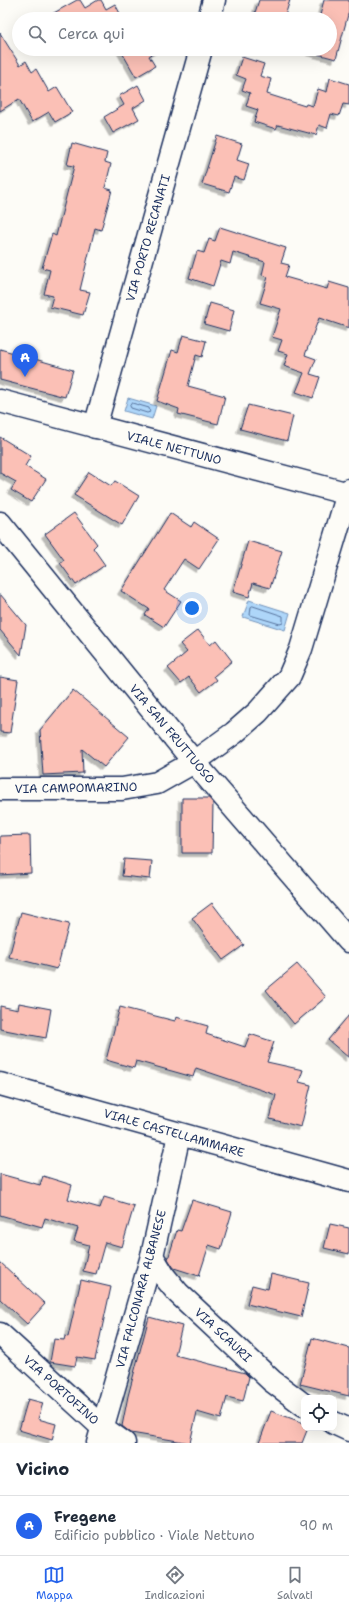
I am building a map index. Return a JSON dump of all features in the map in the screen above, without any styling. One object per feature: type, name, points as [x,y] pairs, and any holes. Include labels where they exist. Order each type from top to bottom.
[{"type":"street","points":[[211,12],[214,0]]},
{"type":"street","name":"VIA PORTO RECANATI","points":[[95,427],[199,56]]},
{"type":"street","name":"VIALE NETTUNO","points":[[0,401],[349,493]]},
{"type":"street","name":"VIA CAMPOMARINO","points":[[0,789],[122,789],[145,786],[163,780],[194,762],[234,733],[258,712],[284,684],[293,670],[301,649],[349,493]]},
{"type":"street","name":"VIA SAN FRUTTUOSO","points":[[0,523],[194,762],[349,941]]},
{"type":"street","name":"VIALE CASTELLAMMARE","points":[[0,1084],[179,1135],[349,1181]]},
{"type":"street","name":"VIA FALCONARA ALBANESE","points":[[100,1435],[152,1256],[179,1135]]},
{"type":"street","name":"VIA SCAURI","points":[[152,1256],[164,1276],[178,1293],[272,1381],[301,1403]]},
{"type":"street","name":"VIA PORTOFINO","points":[[0,1334],[100,1435],[124,1443]]},
{"type":"street","points":[[337,1425],[349,1430]]},
{"type":"water","points":[[128,398],[156,406],[152,419],[124,411]]},
{"type":"water","points":[[249,600],[290,613],[285,630],[243,617]]},
{"type":"building","points":[[77,0],[80,0],[85,8],[98,0],[101,0],[106,9],[115,4],[119,12],[56,12]]},
{"type":"building","points":[[259,0],[290,0],[286,12],[255,12]]},
{"type":"building","points":[[324,0],[349,0],[349,11],[337,55],[337,12],[321,12]]},
{"type":"building","points":[[0,33],[12,52],[12,56],[14,56],[20,65],[26,61],[32,72],[36,69],[49,92],[57,87],[72,112],[55,122],[49,112],[32,122],[19,99],[0,111]]},
{"type":"building","points":[[124,56],[149,56],[155,66],[136,77]]},
{"type":"building","points":[[325,56],[337,56],[336,59]]},
{"type":"building","points":[[242,57],[264,64],[260,76],[271,79],[267,94],[305,106],[306,104],[313,106],[318,89],[327,92],[330,78],[349,84],[349,105],[343,104],[339,116],[331,114],[327,128],[319,125],[316,135],[278,125],[276,129],[254,122],[258,110],[246,106],[250,93],[242,90],[246,79],[236,75]]},
{"type":"building","points":[[138,85],[146,100],[133,108],[139,119],[113,133],[104,117],[124,105],[119,96]]},
{"type":"building","points":[[217,136],[242,144],[237,160],[249,164],[244,180],[234,177],[229,192],[202,184]]},
{"type":"building","points":[[72,143],[107,153],[105,162],[111,164],[105,188],[112,190],[101,230],[95,228],[80,290],[90,292],[83,315],[50,307],[53,296],[44,294],[50,270],[42,268],[52,234],[56,236],[74,166],[67,165]]},
{"type":"building","points":[[220,227],[286,248],[281,263],[289,265],[285,277],[327,289],[329,282],[349,288],[349,328],[319,318],[305,355],[316,359],[310,374],[320,377],[313,398],[296,392],[304,373],[284,366],[288,354],[278,351],[282,340],[272,337],[281,309],[260,303],[268,277],[262,275],[265,262],[233,252],[230,264],[221,261],[213,286],[189,278],[197,251],[204,253],[209,239],[215,241]]},
{"type":"building","points":[[210,303],[234,310],[229,331],[204,324]]},
{"type":"building","points":[[183,335],[206,341],[202,357],[196,355],[188,386],[225,396],[218,424],[178,414],[179,409],[157,401],[172,350],[178,352]]},
{"type":"building","points":[[0,349],[73,370],[65,397],[0,380]]},
{"type":"building","points":[[248,405],[293,416],[287,441],[240,429]]},
{"type":"building","points":[[0,437],[31,456],[25,466],[46,479],[31,502],[11,490],[16,482],[0,473]]},
{"type":"building","points":[[89,472],[111,486],[115,481],[139,496],[122,525],[74,495]]},
{"type":"building","points":[[74,513],[97,544],[93,548],[105,565],[76,585],[60,563],[64,560],[45,534]]},
{"type":"building","points":[[170,513],[191,527],[194,522],[219,539],[199,569],[184,559],[164,590],[181,601],[164,627],[145,615],[149,609],[121,591]]},
{"type":"building","points":[[248,541],[282,551],[270,588],[253,583],[249,597],[233,592]]},
{"type":"building","points":[[0,594],[26,625],[21,655],[0,630]]},
{"type":"building","points":[[198,630],[210,645],[216,640],[232,661],[214,676],[217,680],[201,692],[189,677],[181,683],[168,668],[187,652],[180,644]]},
{"type":"building","points":[[0,677],[18,680],[10,733],[0,732]]},
{"type":"building","points":[[73,690],[129,737],[104,767],[82,749],[83,773],[43,775],[40,730]]},
{"type":"building","points":[[182,798],[209,798],[213,803],[212,853],[182,853]]},
{"type":"building","points":[[30,835],[31,873],[0,875],[0,836]]},
{"type":"building","points":[[124,859],[152,861],[150,879],[122,876]]},
{"type":"building","points":[[212,903],[244,945],[223,960],[192,918]]},
{"type":"building","points":[[21,912],[69,924],[57,969],[9,957]]},
{"type":"building","points":[[297,964],[326,997],[294,1024],[266,990]]},
{"type":"building","points":[[19,1003],[51,1009],[46,1038],[0,1029],[0,1006],[18,1010]]},
{"type":"building","points":[[120,1007],[175,1021],[176,1017],[208,1026],[206,1034],[245,1047],[250,1034],[274,1042],[267,1062],[303,1070],[299,1082],[311,1085],[301,1127],[270,1119],[276,1095],[196,1068],[193,1077],[136,1061],[134,1068],[106,1060]]},
{"type":"building","points":[[349,1015],[349,1058],[328,1040]]},
{"type":"building","points":[[0,1174],[40,1185],[43,1176],[72,1185],[68,1199],[100,1208],[104,1197],[134,1206],[122,1247],[105,1242],[96,1274],[83,1271],[89,1245],[74,1241],[78,1228],[45,1218],[42,1227],[0,1215]]},
{"type":"building","points":[[192,1200],[232,1212],[221,1249],[209,1245],[199,1276],[174,1268],[168,1259],[177,1230],[181,1231]]},
{"type":"building","points":[[330,1224],[349,1228],[349,1254],[324,1248]]},
{"type":"building","points":[[0,1262],[45,1304],[27,1324],[0,1299]]},
{"type":"building","points":[[271,1274],[309,1283],[301,1317],[247,1304],[252,1285],[268,1289]]},
{"type":"building","points":[[81,1280],[111,1287],[95,1360],[77,1357],[75,1366],[50,1362],[54,1339],[64,1340],[65,1336],[68,1337]]},
{"type":"building","points":[[149,1317],[182,1326],[175,1355],[245,1373],[249,1377],[243,1401],[227,1397],[221,1419],[197,1412],[190,1443],[131,1433],[122,1426],[128,1396]]},
{"type":"building","points":[[312,1338],[349,1348],[349,1396],[300,1384]]},
{"type":"building","points":[[28,1399],[43,1403],[38,1419],[56,1424],[52,1440],[19,1430]]},
{"type":"building","points":[[271,1411],[301,1422],[301,1431],[307,1431],[302,1443],[259,1443]]},
{"type":"place","name":"Fregene","points":[[25,377]]}]
